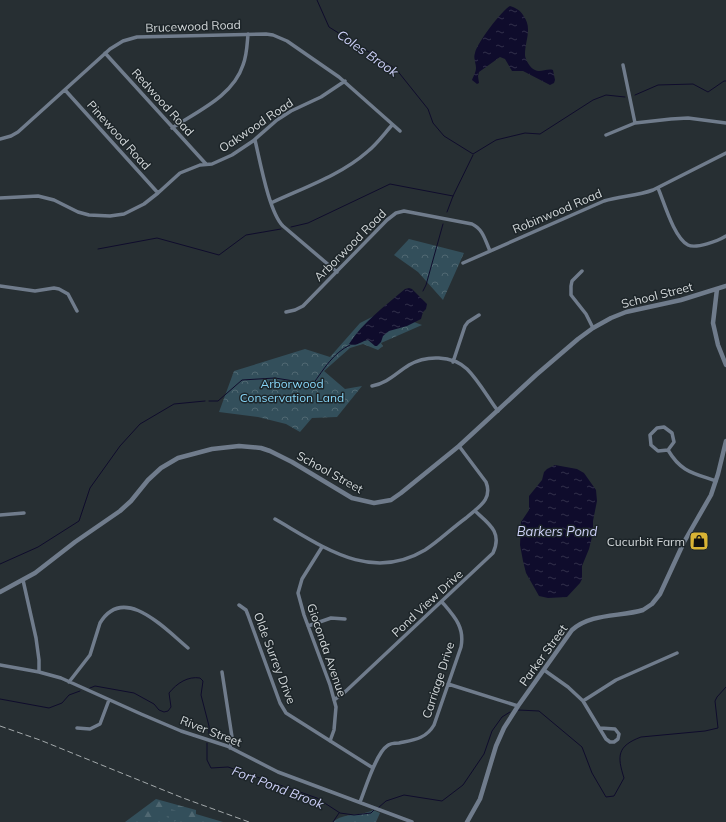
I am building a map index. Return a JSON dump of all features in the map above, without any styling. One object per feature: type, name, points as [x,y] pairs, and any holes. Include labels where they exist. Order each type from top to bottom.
[{"type":"street","name":"Brucewood Road","points":[[0,139],[14,134],[105,53],[119,43],[131,38],[248,34],[269,34],[280,37],[344,81],[400,131]]},
{"type":"street","points":[[172,128],[215,100],[231,87],[240,74],[244,64],[248,34]]},
{"type":"street","name":"Redwood Road","points":[[105,53],[206,164]]},
{"type":"street","points":[[623,65],[635,123]]},
{"type":"street","name":"Oakwood Road","points":[[0,198],[28,196],[45,197],[78,212],[89,215],[110,216],[124,214],[134,210],[158,193],[180,173],[190,168],[220,161],[245,147],[277,120],[291,111],[321,97],[344,81]]},
{"type":"street","name":"Pinewood Road","points":[[65,90],[158,193]]},
{"type":"street","points":[[606,134],[635,123],[688,118],[726,123]]},
{"type":"street","points":[[272,204],[335,173],[358,159],[373,146],[392,125]]},
{"type":"street","points":[[255,140],[275,214],[280,223],[337,272]]},
{"type":"street","name":"Robinwood Road","points":[[463,262],[604,201],[646,193],[726,153]]},
{"type":"street","points":[[658,188],[675,230],[683,242],[694,247],[726,236]]},
{"type":"street","name":"Arborwood Road","points":[[286,312],[298,310],[303,306],[390,217],[396,213],[404,211],[468,223],[475,226],[482,232],[490,251]]},
{"type":"street","points":[[582,271],[572,281],[571,296],[586,314],[593,328]]},
{"type":"street","points":[[0,286],[35,292],[54,288],[59,289],[68,294],[77,311]]},
{"type":"street","name":"School Street","points":[[0,592],[23,580],[120,511],[128,504],[152,475],[161,468],[178,458],[208,450],[227,446],[261,448],[292,462],[352,498],[359,501],[374,503],[386,502],[396,497],[459,446],[498,412],[546,366],[593,328],[626,312],[685,299],[726,286]]},
{"type":"street","points":[[717,288],[713,323],[718,345],[726,365]]},
{"type":"street","points":[[453,362],[465,326],[468,322],[479,315]]},
{"type":"street","points":[[372,386],[388,381],[406,366],[419,360],[442,358],[466,369],[498,412]]},
{"type":"street","points":[[664,427],[672,432],[674,442],[668,450],[658,451],[651,445],[650,435],[656,428],[664,427]]},
{"type":"street","name":"Parker Street","points":[[466,822],[480,799],[501,734],[518,706],[570,632],[578,626],[594,619],[643,610],[656,600],[716,481],[726,441]]},
{"type":"street","points":[[275,519],[344,557],[359,561],[375,562],[396,560],[413,555],[424,550],[487,498],[488,487],[484,478],[459,446]]},
{"type":"street","points":[[668,450],[681,467],[716,481]]},
{"type":"street","name":"Pond View Drive","points":[[334,700],[346,692],[491,556],[497,541],[495,533],[488,523],[474,510]]},
{"type":"street","points":[[0,515],[24,513]]},
{"type":"street","name":"Gioconda Avenue","points":[[322,546],[304,574],[299,589],[300,601],[334,700],[336,715],[334,730],[330,741]]},
{"type":"street","points":[[23,580],[35,634],[39,660],[39,672]]},
{"type":"street","name":"Carriage Drive","points":[[360,802],[373,768],[381,752],[386,746],[421,738],[429,732],[434,725],[461,647],[462,635],[458,621],[442,602]]},
{"type":"street","name":"Olde Surrey Drive","points":[[239,605],[247,613],[283,710],[373,768]]},
{"type":"street","points":[[69,682],[90,655],[103,618],[114,609],[130,607],[143,612],[188,648]]},
{"type":"street","points":[[308,626],[331,618],[345,619]]},
{"type":"street","points":[[583,701],[616,680],[677,653]]},
{"type":"street","name":"River Street","points":[[0,665],[39,672],[69,682],[181,731],[230,748],[269,769],[412,822]]},
{"type":"street","points":[[544,670],[568,687],[583,701],[608,741],[614,742],[618,739],[619,734],[615,729],[600,728]]},
{"type":"street","points":[[222,672],[232,737],[230,748]]},
{"type":"street","points":[[448,684],[518,706]]},
{"type":"street","points":[[77,728],[90,729],[100,724],[109,700]]},
{"type":"green space","points":[[409,239],[464,253],[443,300],[418,272],[394,255]]},
{"type":"green space","name":"Arborwood Conservation Land","points":[[404,301],[414,322],[422,325],[381,343],[383,346],[378,350],[363,344],[350,348],[324,371],[345,389],[362,386],[337,417],[312,418],[300,432],[286,424],[258,417],[219,412],[234,371],[305,349],[330,357],[360,323]]},
{"type":"green space","points":[[156,799],[196,810],[196,814],[223,822],[125,822]]},
{"type":"green space","points":[[170,808],[180,813],[181,817],[174,822],[168,820],[166,811]]},
{"type":"green space","points":[[373,810],[380,813],[376,822],[333,822],[342,817]]},
{"type":"water","points":[[510,6],[521,12],[528,25],[525,55],[528,63],[537,71],[553,70],[555,80],[554,83],[550,85],[523,71],[512,71],[505,59],[500,57],[479,72],[479,83],[477,84],[472,80],[476,70],[474,57],[477,48],[496,20]]},
{"type":"water","points":[[405,289],[412,289],[427,304],[421,319],[407,326],[389,331],[383,336],[381,342],[377,346],[368,340],[357,344],[349,344],[375,315]]},
{"type":"water","name":"Barkers Pond","points":[[555,465],[577,469],[584,473],[596,490],[597,501],[593,521],[593,533],[589,549],[582,566],[582,579],[580,583],[567,597],[548,598],[539,596],[526,573],[520,545],[521,522],[529,510],[529,496],[542,480],[544,472]]},
{"type":"waterway","name":"Coles Brook","points":[[317,0],[329,27],[396,69],[428,109],[433,123],[444,136],[473,154],[496,140],[525,133],[540,134],[593,100],[606,95],[625,97]]},
{"type":"waterway","name":"Coles Brook","points":[[635,95],[658,85],[693,84],[708,92],[726,81]]},
{"type":"waterway","points":[[447,212],[473,155]]},
{"type":"waterway","points":[[291,227],[308,223],[390,184],[453,196]]},
{"type":"waterway","points":[[423,291],[443,224]]},
{"type":"waterway","points":[[98,249],[157,238],[219,255],[246,235],[281,229]]},
{"type":"waterway","points":[[209,401],[218,401],[242,380],[275,378],[313,384],[334,357],[350,345]]},
{"type":"waterway","points":[[0,564],[38,547],[79,521],[90,488],[120,446],[140,424],[174,404],[205,401]]},
{"type":"waterway","name":"Fort Pond Brook","points":[[90,688],[95,686],[134,693],[154,704],[159,710],[164,712],[168,711],[171,707],[169,693],[176,686],[187,679],[200,678],[203,681],[201,695],[209,726],[209,734]]},
{"type":"waterway","name":"Fort Pond Brook","points":[[518,710],[539,711],[582,747],[592,773],[606,797],[614,796],[624,778],[620,758],[623,748],[627,744],[641,737],[705,731],[718,728],[715,701],[726,687]]},
{"type":"waterway","name":"Fort Pond Brook","points":[[0,699],[49,708],[62,703],[69,695],[80,691]]},
{"type":"waterway","name":"Fort Pond Brook","points":[[378,808],[386,801],[404,795],[442,801],[463,785],[484,754],[492,731],[502,717],[510,712]]},
{"type":"waterway","name":"Fort Pond Brook","points":[[207,743],[207,760],[211,768],[228,767],[317,798],[340,813],[354,815],[371,813],[375,809]]},
{"type":"waterway","points":[[333,822],[339,813]]},
{"type":"railway","points":[[0,726],[40,740],[183,798],[249,822]]},
{"type":"place","name":"Cucurbit Farm","points":[[699,541]]}]
